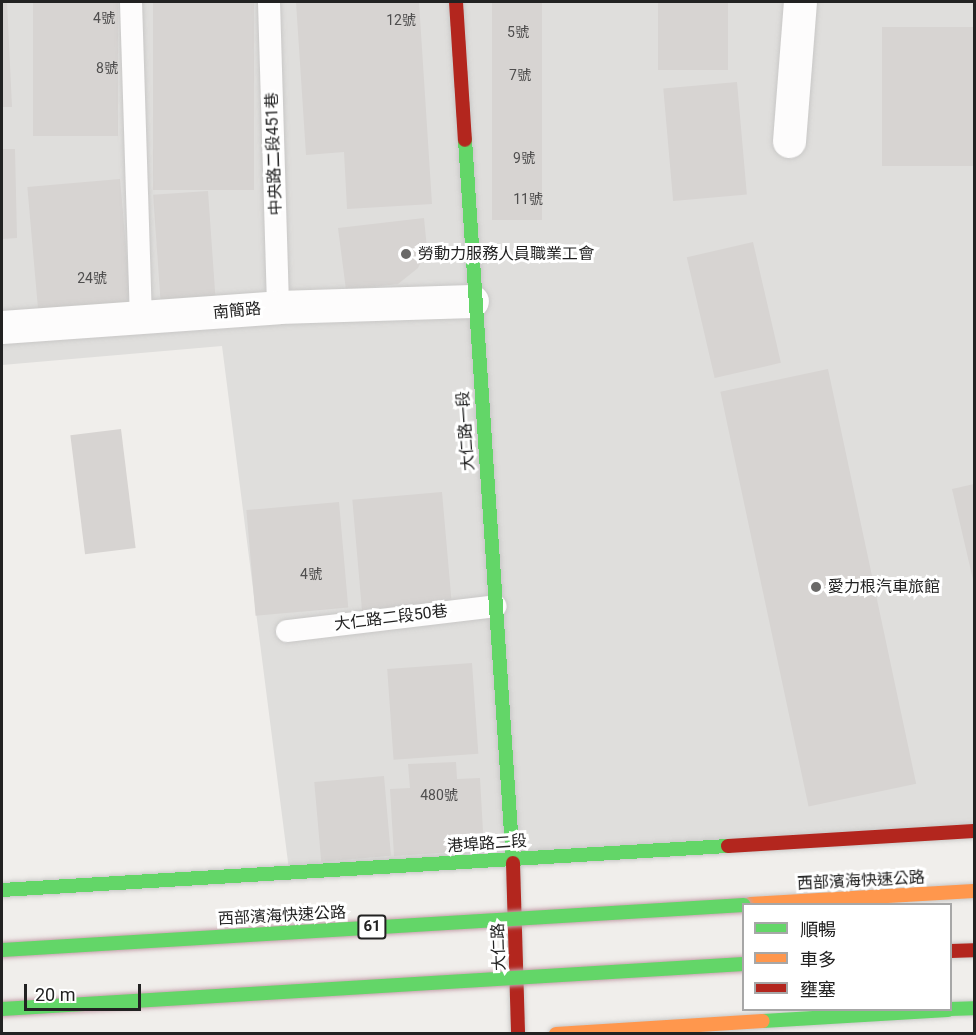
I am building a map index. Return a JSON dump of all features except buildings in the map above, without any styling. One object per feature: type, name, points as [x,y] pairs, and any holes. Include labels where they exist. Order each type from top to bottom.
[{"type":"main road","name":"大仁路一段","points":[[456,2],[472,301],[513,859]]},
{"type":"main road","name":"港埠路二段","points":[[2,890],[975,831]]},
{"type":"main road","name":"大仁路","points":[[513,859],[519,1034]]},
{"type":"main road","name":"西部濱海快速公路","points":[[767,903],[975,891]]},
{"type":"main road","name":"西部濱海快速公路","points":[[2,950],[742,905]]},
{"type":"main road","points":[[952,951],[975,950]]},
{"type":"main road","points":[[2,1009],[742,964]]},
{"type":"main road","points":[[952,1009],[975,1008]]},
{"type":"main road","points":[[556,1034],[918,1011]]},
{"type":"street","points":[[789,141],[800,2]]},
{"type":"street","name":"南簡路","points":[[2,327],[141,319],[278,307],[472,301]]},
{"type":"lane","points":[[131,2],[141,319]]},
{"type":"lane","name":"中央路二段451巷","points":[[269,2],[278,307]]},
{"type":"lane","name":"大仁路二段50巷","points":[[287,631],[496,606]]},
{"type":"shaded area","points":[[2,2],[974,2],[974,826],[289,870],[222,346],[2,365]]},
{"type":"traffic: fast","points":[[465,140],[513,863]]},
{"type":"traffic: fast","points":[[2,890],[728,846]]},
{"type":"traffic: fast","points":[[2,950],[742,905]]},
{"type":"traffic: fast","points":[[2,1009],[742,964]]},
{"type":"traffic: fast","points":[[952,1009],[974,1008]]},
{"type":"traffic: fast","points":[[763,1021],[931,1011]]},
{"type":"traffic: slow","points":[[767,903],[974,891]]},
{"type":"traffic: slow","points":[[556,1034],[763,1021]]},
{"type":"traffic: jam","points":[[456,2],[465,140]]},
{"type":"traffic: jam","points":[[728,846],[974,831]]},
{"type":"traffic: jam","points":[[513,863],[518,1034]]},
{"type":"traffic: jam","points":[[952,951],[974,950]]},
{"type":"place","name":"勞動力服務人員職業工會","points":[[406,254]]},
{"type":"place","name":"愛力根汽車旅館","points":[[816,587]]}]
